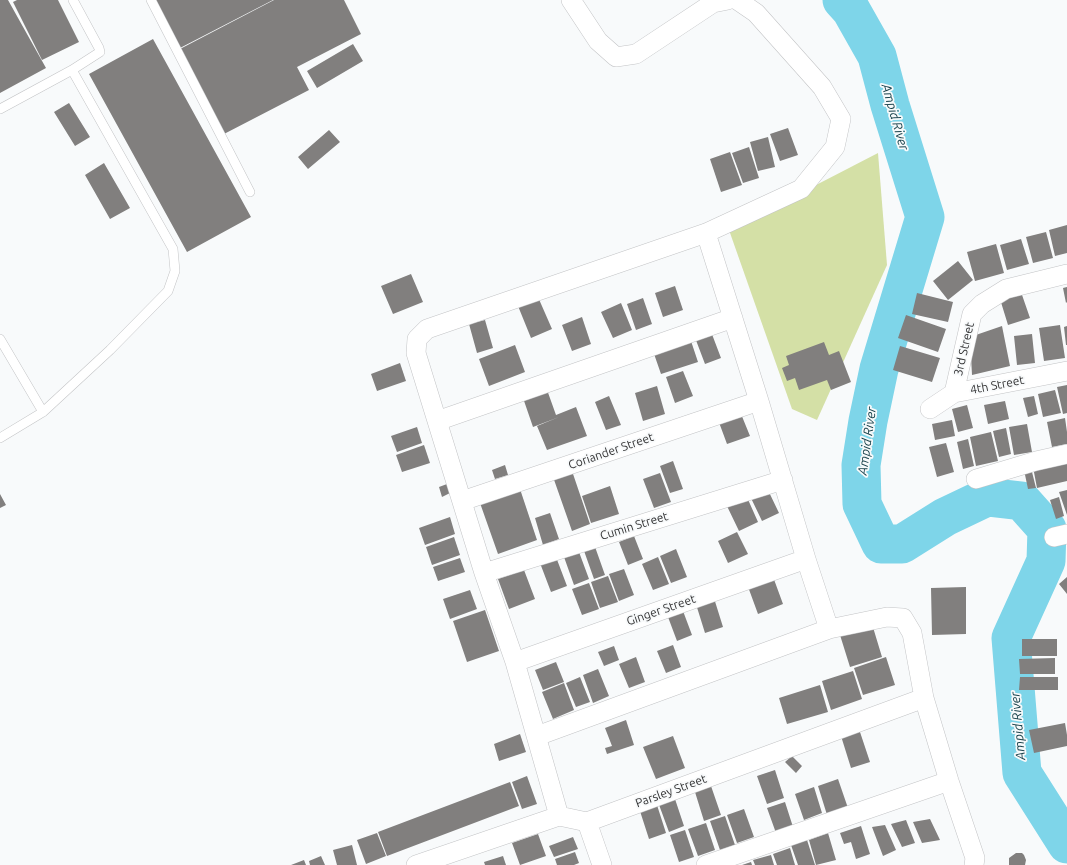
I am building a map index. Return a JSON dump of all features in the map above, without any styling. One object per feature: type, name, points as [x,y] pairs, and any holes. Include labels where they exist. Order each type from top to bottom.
[{"type":"street","points":[[571,0],[598,41],[616,57],[636,54],[713,3],[728,0]]},
{"type":"street","points":[[560,816],[515,662],[484,573],[416,354],[417,339],[427,329],[706,233],[801,189],[836,147],[841,119],[822,87],[756,13],[736,0]]},
{"type":"street","points":[[706,233],[759,401],[806,559],[829,629]]},
{"type":"street","name":"3rd Street","points":[[954,394],[972,314],[982,304],[1006,289],[1067,274]]},
{"type":"street","points":[[437,421],[733,318]]},
{"type":"street","name":"4th Street","points":[[930,408],[954,394],[1067,371]]},
{"type":"street","name":"Coriander Street","points":[[462,501],[759,401]]},
{"type":"street","points":[[976,479],[1036,461],[1067,454]]},
{"type":"street","name":"Cumin Street","points":[[484,573],[783,480]]},
{"type":"street","name":"Ginger Street","points":[[515,662],[806,559]]},
{"type":"street","points":[[537,736],[829,629],[887,617],[903,618],[912,633],[924,698],[948,781],[975,858],[974,865]]},
{"type":"street","name":"Parsley Street","points":[[586,822],[924,698]]},
{"type":"street","points":[[706,865],[948,781]]},
{"type":"street","points":[[416,865],[560,816],[586,822],[602,865]]},
{"type":"lane","points":[[0,109],[72,70],[100,52],[73,0]]},
{"type":"lane","points":[[151,0],[250,192]]},
{"type":"lane","points":[[0,438],[43,412],[110,350],[168,291],[175,271],[173,249],[72,70]]},
{"type":"lane","points":[[0,339],[43,412]]},
{"type":"green space","points":[[878,153],[887,265],[817,420],[792,409],[729,230]]},
{"type":"building","points":[[0,0],[8,0],[46,68],[0,93]]},
{"type":"building","points":[[17,0],[58,0],[79,42],[42,60],[13,2]]},
{"type":"building","points":[[155,0],[273,0],[180,48]]},
{"type":"building","points":[[274,0],[344,0],[361,34],[297,67],[309,90],[224,134],[180,49]]},
{"type":"building","points":[[153,39],[251,217],[187,252],[89,74]]},
{"type":"building","points":[[353,44],[363,61],[317,88],[307,71]]},
{"type":"building","points":[[69,103],[90,137],[75,146],[54,112]]},
{"type":"building","points":[[788,128],[798,155],[780,161],[770,134]]},
{"type":"building","points":[[329,130],[340,142],[308,169],[298,157]]},
{"type":"building","points":[[768,137],[775,167],[758,171],[750,142]]},
{"type":"building","points":[[749,147],[759,178],[743,183],[732,153]]},
{"type":"building","points":[[730,152],[742,185],[721,192],[710,159]]},
{"type":"building","points":[[104,163],[130,208],[110,219],[85,175]]},
{"type":"building","points":[[1067,225],[1067,253],[1055,256],[1049,230]]},
{"type":"building","points":[[1046,232],[1053,258],[1033,263],[1026,237]]},
{"type":"building","points":[[1021,239],[1029,264],[1007,270],[1000,245]]},
{"type":"building","points":[[996,244],[1004,273],[975,281],[967,252]]},
{"type":"building","points":[[958,261],[973,280],[948,300],[933,281]]},
{"type":"building","points":[[411,274],[423,302],[393,314],[381,286]]},
{"type":"building","points":[[675,286],[683,310],[663,317],[655,293]]},
{"type":"building","points":[[1067,287],[1067,302],[1066,303],[1063,288]]},
{"type":"building","points":[[1021,292],[1030,318],[1008,325],[1000,299]]},
{"type":"building","points":[[917,293],[953,302],[948,322],[912,314]]},
{"type":"building","points":[[538,297],[552,329],[531,338],[518,306]]},
{"type":"building","points":[[643,298],[652,324],[636,330],[627,304]]},
{"type":"building","points":[[621,303],[632,330],[613,338],[601,312]]},
{"type":"building","points":[[906,315],[946,329],[938,352],[898,338]]},
{"type":"building","points":[[582,317],[591,344],[572,351],[562,325]]},
{"type":"building","points":[[485,320],[493,348],[477,353],[469,324]]},
{"type":"building","points":[[1060,325],[1065,358],[1044,361],[1039,328]]},
{"type":"building","points":[[1002,326],[1010,366],[972,375],[970,337]]},
{"type":"building","points":[[1067,326],[1067,345],[1066,345],[1064,327]]},
{"type":"building","points":[[710,329],[721,358],[705,364],[694,335]]},
{"type":"building","points":[[1032,334],[1035,363],[1017,365],[1014,336]]},
{"type":"building","points":[[690,338],[698,362],[661,374],[653,351]]},
{"type":"building","points":[[824,342],[829,355],[839,351],[851,382],[831,390],[827,380],[799,390],[795,378],[787,381],[782,368],[789,365],[786,356]]},
{"type":"building","points":[[515,345],[525,372],[489,386],[479,359]]},
{"type":"building","points":[[900,346],[940,358],[932,382],[893,370]]},
{"type":"building","points":[[400,363],[406,381],[377,391],[371,374]]},
{"type":"building","points":[[683,371],[693,396],[675,403],[666,377]]},
{"type":"building","points":[[1067,385],[1067,413],[1063,414],[1057,387]]},
{"type":"building","points":[[657,386],[665,414],[643,421],[635,393]]},
{"type":"building","points":[[546,387],[556,415],[576,407],[587,436],[547,450],[537,426],[559,417],[533,427],[522,395]]},
{"type":"building","points":[[1055,390],[1061,413],[1043,417],[1038,394]]},
{"type":"building","points":[[609,396],[621,425],[606,430],[595,402]]},
{"type":"building","points":[[1034,396],[1038,414],[1028,417],[1023,398]]},
{"type":"building","points":[[1005,401],[1009,419],[988,424],[984,405]]},
{"type":"building","points":[[967,405],[973,428],[958,432],[952,409]]},
{"type":"building","points":[[739,409],[750,436],[727,444],[717,417]]},
{"type":"building","points":[[1065,418],[1067,444],[1052,447],[1047,422]]},
{"type":"building","points":[[952,420],[955,436],[935,440],[932,424]]},
{"type":"building","points":[[1027,424],[1032,452],[1014,455],[1009,427]]},
{"type":"building","points":[[417,427],[422,443],[397,452],[391,436]]},
{"type":"building","points":[[1006,428],[1011,454],[999,457],[993,431]]},
{"type":"building","points":[[991,432],[998,461],[976,466],[970,437]]},
{"type":"building","points":[[968,439],[974,466],[963,469],[957,442]]},
{"type":"building","points":[[946,443],[954,472],[937,477],[929,447]]},
{"type":"building","points":[[424,445],[430,463],[402,472],[396,455]]},
{"type":"building","points":[[1067,460],[1067,481],[1037,488],[1033,467]]},
{"type":"building","points":[[673,461],[683,489],[670,493],[660,466]]},
{"type":"building","points":[[505,465],[508,475],[495,479],[492,470]]},
{"type":"building","points":[[571,468],[590,524],[572,531],[552,474]]},
{"type":"building","points":[[1031,468],[1036,488],[1028,489],[1024,470]]},
{"type":"building","points":[[660,473],[671,502],[654,508],[643,479]]},
{"type":"building","points":[[447,484],[450,493],[442,497],[439,487]]},
{"type":"building","points":[[610,486],[619,514],[591,523],[582,496]]},
{"type":"building","points":[[767,488],[779,513],[762,521],[750,496]]},
{"type":"building","points":[[520,489],[537,540],[498,554],[480,503]]},
{"type":"building","points":[[1067,490],[1067,515],[1059,492]]},
{"type":"building","points":[[0,494],[6,505],[0,508]]},
{"type":"building","points":[[746,495],[758,522],[739,531],[726,504]]},
{"type":"building","points":[[1059,497],[1064,516],[1056,519],[1050,500]]},
{"type":"building","points":[[550,513],[559,539],[543,545],[535,518]]},
{"type":"building","points":[[450,517],[455,534],[425,545],[419,528]]},
{"type":"building","points":[[737,532],[748,554],[728,563],[718,541]]},
{"type":"building","points":[[634,536],[643,559],[628,565],[619,542]]},
{"type":"building","points":[[454,537],[460,555],[432,565],[426,547]]},
{"type":"building","points":[[594,544],[605,575],[594,579],[583,548]]},
{"type":"building","points":[[676,549],[687,577],[671,583],[660,556]]},
{"type":"building","points":[[579,552],[589,579],[574,585],[564,557]]},
{"type":"building","points":[[556,557],[567,586],[551,592],[540,563]]},
{"type":"building","points":[[658,557],[669,584],[653,590],[642,564]]},
{"type":"building","points":[[460,558],[465,572],[438,581],[433,567]]},
{"type":"building","points":[[624,569],[634,595],[619,601],[609,574]]},
{"type":"building","points":[[524,570],[535,599],[509,609],[498,579]]},
{"type":"building","points":[[772,574],[783,604],[758,614],[747,584]]},
{"type":"building","points":[[608,576],[618,602],[600,608],[591,582]]},
{"type":"building","points":[[1067,577],[1067,594],[1059,584]]},
{"type":"building","points":[[589,583],[599,609],[582,615],[572,589]]},
{"type":"building","points":[[966,587],[966,634],[932,635],[931,588]]},
{"type":"building","points":[[470,590],[477,609],[450,619],[443,599]]},
{"type":"building","points":[[713,595],[723,627],[705,633],[695,601]]},
{"type":"building","points":[[485,610],[499,651],[467,662],[453,621]]},
{"type":"building","points":[[683,611],[692,635],[677,641],[668,617]]},
{"type":"building","points":[[872,624],[882,657],[850,667],[840,635]]},
{"type":"building","points":[[1022,639],[1057,639],[1057,656],[1022,656]]},
{"type":"building","points":[[673,645],[681,667],[666,673],[657,651]]},
{"type":"building","points":[[614,646],[619,660],[604,666],[598,652]]},
{"type":"building","points":[[636,657],[645,682],[629,688],[619,664]]},
{"type":"building","points":[[886,657],[895,685],[863,695],[854,668]]},
{"type":"building","points":[[1055,658],[1055,674],[1020,674],[1019,659]]},
{"type":"building","points":[[556,662],[564,682],[543,690],[535,670]]},
{"type":"building","points":[[598,669],[609,696],[593,703],[583,675]]},
{"type":"building","points":[[853,671],[862,699],[831,710],[822,681]]},
{"type":"building","points":[[580,677],[590,702],[576,707],[566,683]]},
{"type":"building","points":[[1020,677],[1058,677],[1058,690],[1019,690]]},
{"type":"building","points":[[564,683],[574,710],[553,719],[542,692]]},
{"type":"building","points":[[820,685],[828,712],[787,724],[779,698]]},
{"type":"building","points":[[626,720],[634,745],[607,754],[605,748],[612,746],[605,728]]},
{"type":"building","points":[[1065,723],[1067,746],[1034,753],[1029,730]]},
{"type":"building","points":[[859,729],[870,762],[851,768],[841,736]]},
{"type":"building","points":[[520,734],[526,752],[499,761],[494,744]]},
{"type":"building","points":[[673,736],[685,768],[656,779],[643,747]]},
{"type":"building","points":[[792,756],[802,766],[796,773],[785,762]]},
{"type":"building","points":[[775,770],[784,798],[767,804],[757,776]]},
{"type":"building","points":[[527,776],[537,804],[522,809],[512,782]]},
{"type":"building","points":[[838,779],[849,811],[828,818],[818,786]]},
{"type":"building","points":[[510,782],[519,806],[387,856],[378,832]]},
{"type":"building","points":[[711,786],[721,815],[704,821],[695,792]]},
{"type":"building","points":[[814,787],[822,813],[804,820],[795,794]]},
{"type":"building","points":[[674,796],[684,826],[669,832],[658,802]]},
{"type":"building","points":[[656,802],[666,833],[649,839],[639,808]]},
{"type":"building","points":[[785,802],[793,827],[776,833],[767,808]]},
{"type":"building","points":[[744,809],[754,837],[737,843],[727,815]]},
{"type":"building","points":[[725,816],[735,845],[720,850],[710,821]]},
{"type":"building","points":[[930,819],[940,840],[922,843],[913,822]]},
{"type":"building","points":[[906,820],[915,843],[902,847],[891,824]]},
{"type":"building","points":[[706,823],[715,850],[698,856],[688,829]]},
{"type":"building","points":[[885,825],[896,850],[883,856],[872,827]]},
{"type":"building","points":[[861,826],[870,854],[856,859],[851,842],[844,844],[840,833]]},
{"type":"building","points":[[685,830],[694,857],[679,862],[670,835]]},
{"type":"building","points":[[377,833],[386,856],[366,864],[357,840]]},
{"type":"building","points":[[828,833],[836,860],[816,865],[809,840]]},
{"type":"building","points":[[538,834],[546,856],[520,865],[512,843]]},
{"type":"building","points":[[573,837],[578,849],[554,857],[549,846]]},
{"type":"building","points":[[807,840],[815,865],[798,865],[791,845]]},
{"type":"building","points":[[352,845],[357,865],[337,865],[333,850]]},
{"type":"building","points":[[790,848],[795,865],[777,865],[773,854]]},
{"type":"building","points":[[575,852],[579,863],[574,865],[557,865],[555,859]]},
{"type":"building","points":[[1016,853],[1022,853],[1024,855],[1026,860],[1025,865],[1009,865],[1009,858]]},
{"type":"building","points":[[771,855],[774,865],[755,865],[753,860]]},
{"type":"building","points":[[321,856],[325,865],[310,865],[309,861]]},
{"type":"building","points":[[503,856],[506,865],[485,865],[484,862]]},
{"type":"building","points":[[304,860],[306,865],[291,865]]},
{"type":"building","points":[[751,862],[752,865],[742,865]]},
{"type":"waterway","name":"Ampid River","points":[[842,0],[851,10],[877,56],[890,105],[925,217],[879,369],[868,421],[861,465],[862,504],[881,544],[902,544],[945,517],[987,497],[1022,501],[1047,529],[1046,561],[1011,638],[1022,773],[1067,844]]}]
